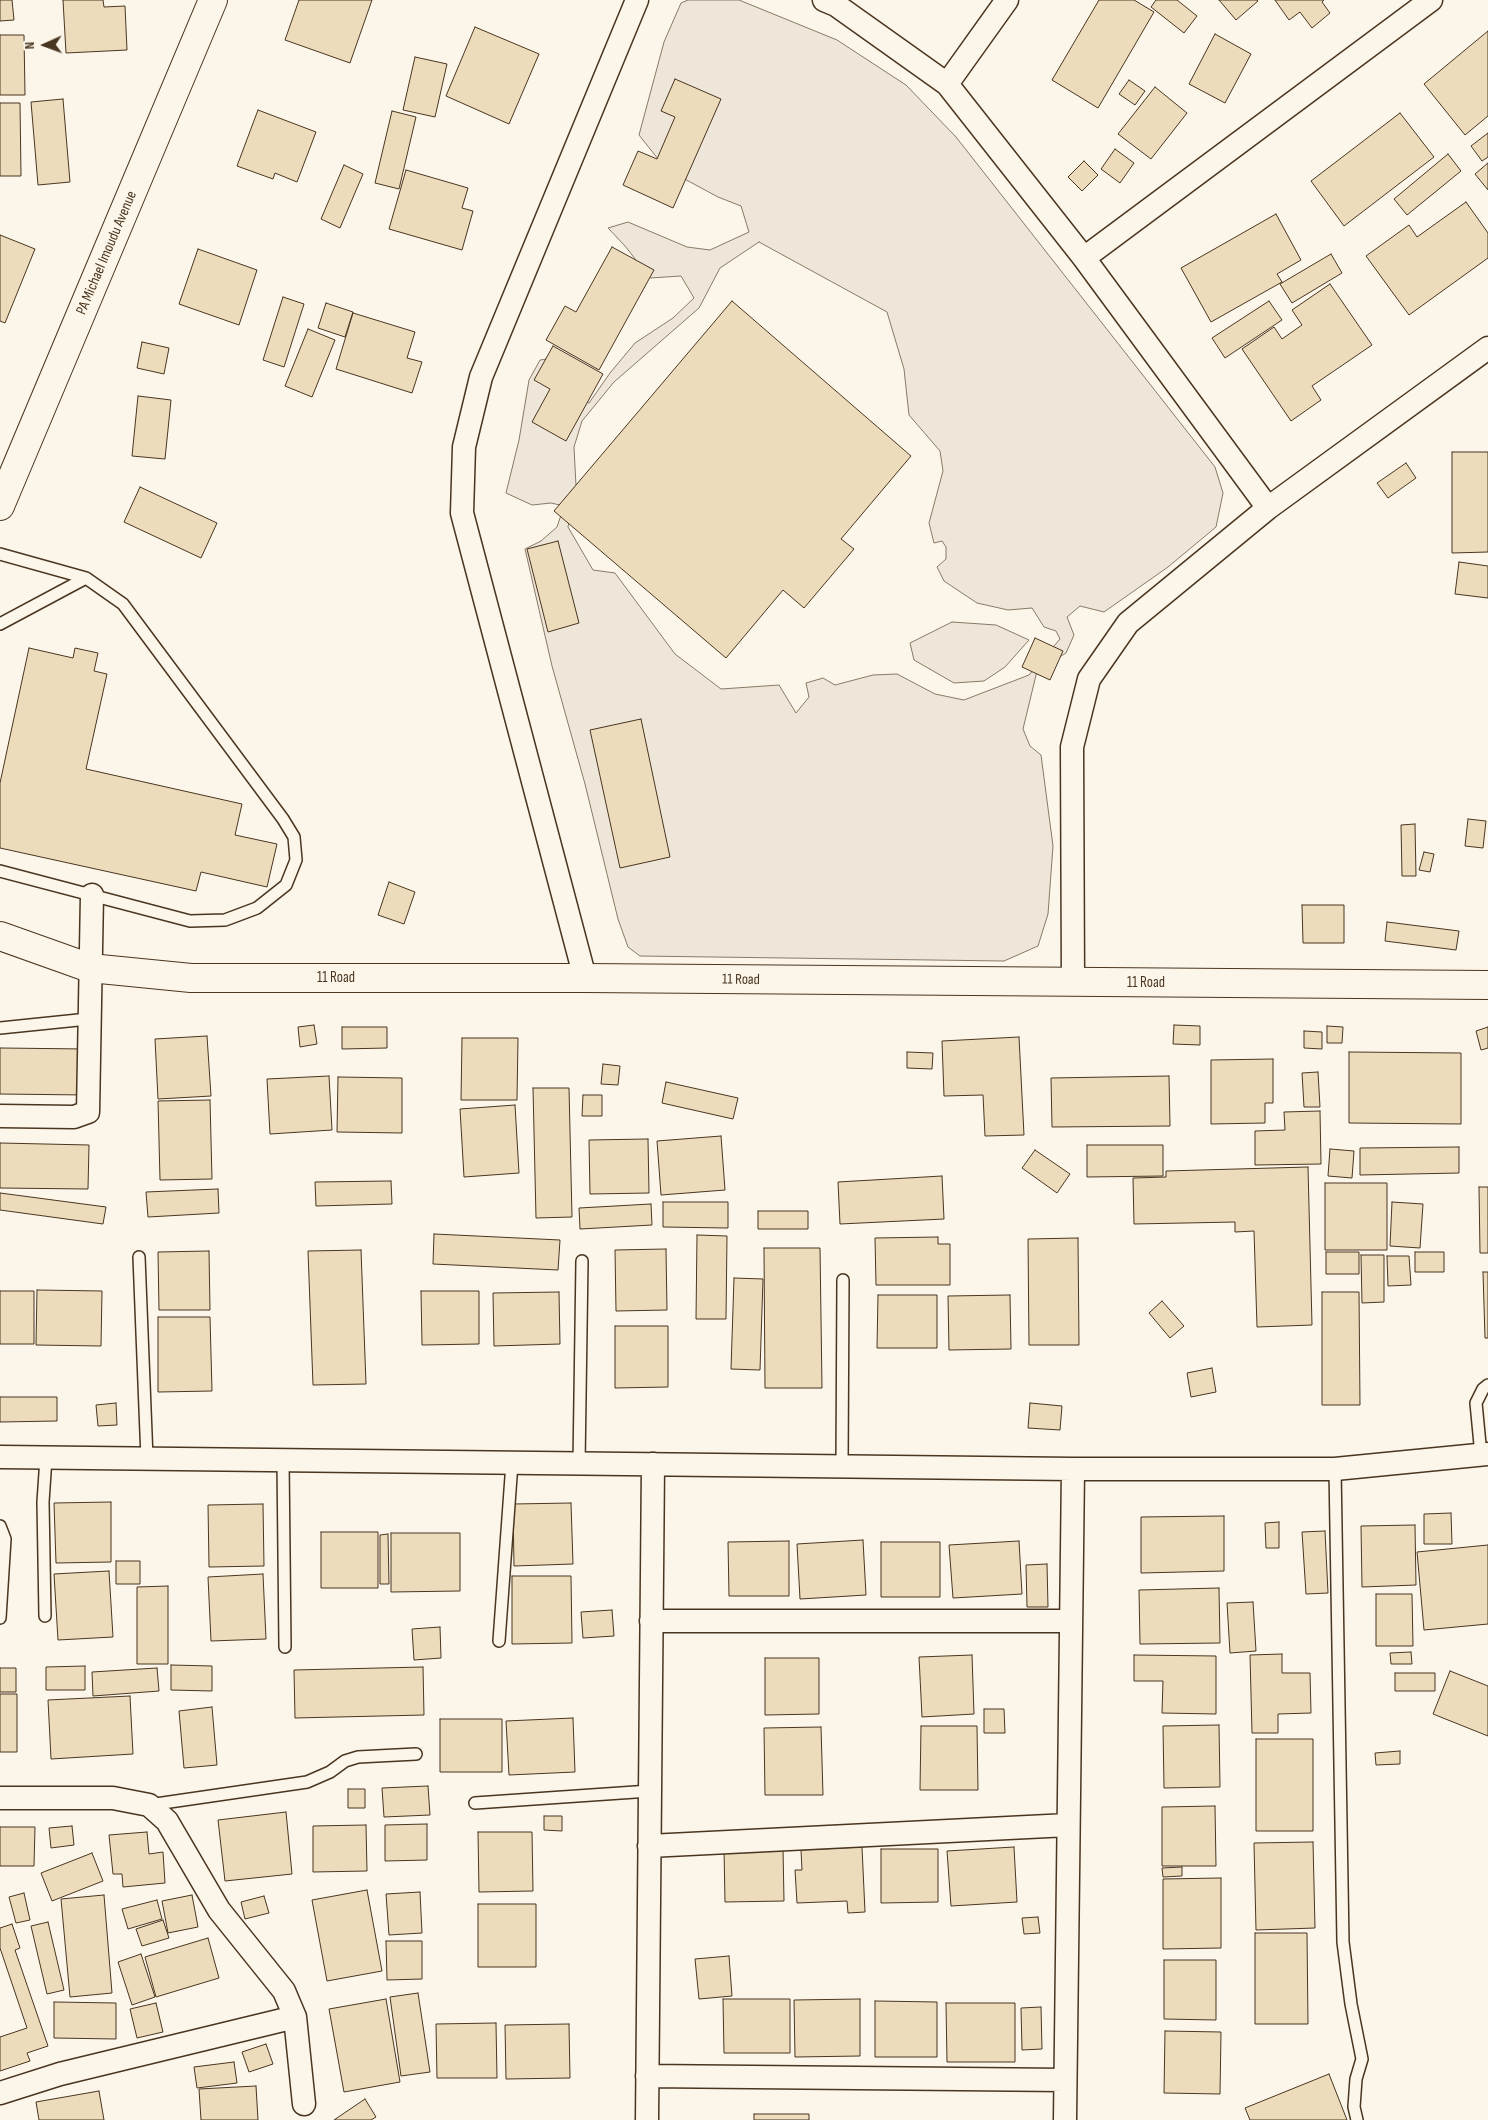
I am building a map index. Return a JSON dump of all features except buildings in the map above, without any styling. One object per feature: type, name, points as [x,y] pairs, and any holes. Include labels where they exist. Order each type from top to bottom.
[{"type":"street","name":"PA Michael Imoudu Avenue","points":[[0,506],[213,0]]},
{"type":"street","points":[[585,978],[462,513],[464,447],[481,377],[637,0]]},
{"type":"street","points":[[824,0],[836,6],[947,84],[1084,258],[1268,508]]},
{"type":"street","points":[[947,84],[1007,0]]},
{"type":"street","points":[[1084,258],[1431,0]]},
{"type":"street","points":[[1073,983],[1072,747],[1089,679],[1128,623],[1268,508],[1488,348]]},
{"type":"street","points":[[0,1116],[74,1118],[88,1112],[88,1019],[92,895]]},
{"type":"street","name":"11 Road","points":[[0,936],[90,968],[190,978],[585,978],[1488,986]]},
{"type":"street","points":[[0,1457],[1073,1469],[1335,1469],[1484,1455]]},
{"type":"street","points":[[647,2120],[653,1464]]},
{"type":"street","points":[[1065,2120],[1073,1469]]},
{"type":"street","points":[[651,1620],[1071,1621]]},
{"type":"street","points":[[0,1798],[113,1798],[149,1805],[167,1821],[219,1910],[284,1991],[295,2017],[304,2104]]},
{"type":"street","points":[[650,1846],[1068,1825]]},
{"type":"street","points":[[0,2093],[60,2074],[295,2017]]},
{"type":"street","points":[[647,2076],[1065,2080]]},
{"type":"lane","points":[[0,554],[86,578],[123,604],[260,787],[294,837],[296,860],[286,885],[257,908],[225,920],[190,921],[0,871]]},
{"type":"lane","points":[[0,624],[86,578]]},
{"type":"lane","points":[[0,1028],[88,1019]]},
{"type":"lane","points":[[139,1257],[147,1458]]},
{"type":"lane","points":[[579,1464],[582,1261]]},
{"type":"lane","points":[[842,1280],[842,1466]]},
{"type":"lane","points":[[1484,1455],[1476,1403],[1483,1389],[1488,1385]]},
{"type":"lane","points":[[45,1616],[43,1502],[46,1458]]},
{"type":"lane","points":[[283,1460],[284,1647]]},
{"type":"lane","points":[[499,1641],[512,1463]]},
{"type":"lane","points":[[1335,1469],[1343,1942],[1351,2004],[1362,2059],[1356,2079],[1354,2107],[1357,2120]]},
{"type":"lane","points":[[0,1526],[5,1539],[0,1618]]},
{"type":"lane","points":[[149,1805],[307,1782],[330,1772],[345,1761],[358,1757],[416,1754]]},
{"type":"lane","points":[[475,1803],[650,1791]]},
{"type":"shaded area","points":[[688,0],[739,0],[837,40],[906,85],[956,137],[1215,467],[1223,493],[1216,527],[1168,567],[1104,612],[1080,606],[1067,617],[1074,635],[1066,653],[1037,671],[1023,729],[1030,746],[1041,755],[1053,846],[1048,914],[1038,946],[1004,961],[640,956],[628,947],[618,919],[585,784],[552,666],[525,549],[541,541],[557,527],[564,506],[551,503],[532,505],[506,493],[519,440],[529,380],[540,360],[563,357],[576,397],[589,403],[610,373],[635,343],[673,318],[694,298],[681,276],[650,278],[608,228],[628,222],[687,247],[710,250],[749,232],[741,206],[718,197],[666,169],[639,135],[664,42],[681,3]],"holes":[[[759,242],[887,312],[904,369],[909,415],[940,451],[943,471],[929,523],[934,543],[942,541],[946,547],[946,559],[937,567],[944,581],[977,603],[1008,610],[1032,608],[1044,627],[1056,631],[1060,639],[1029,675],[964,700],[935,694],[897,674],[873,675],[835,685],[823,678],[806,683],[809,697],[796,713],[779,685],[721,689],[675,654],[615,573],[593,570],[568,527],[576,486],[574,447],[582,421],[614,382],[699,308],[720,268]]]},
{"type":"shaded area","points":[[952,622],[996,625],[1029,640],[1005,667],[984,681],[954,683],[914,660],[910,643]]}]
